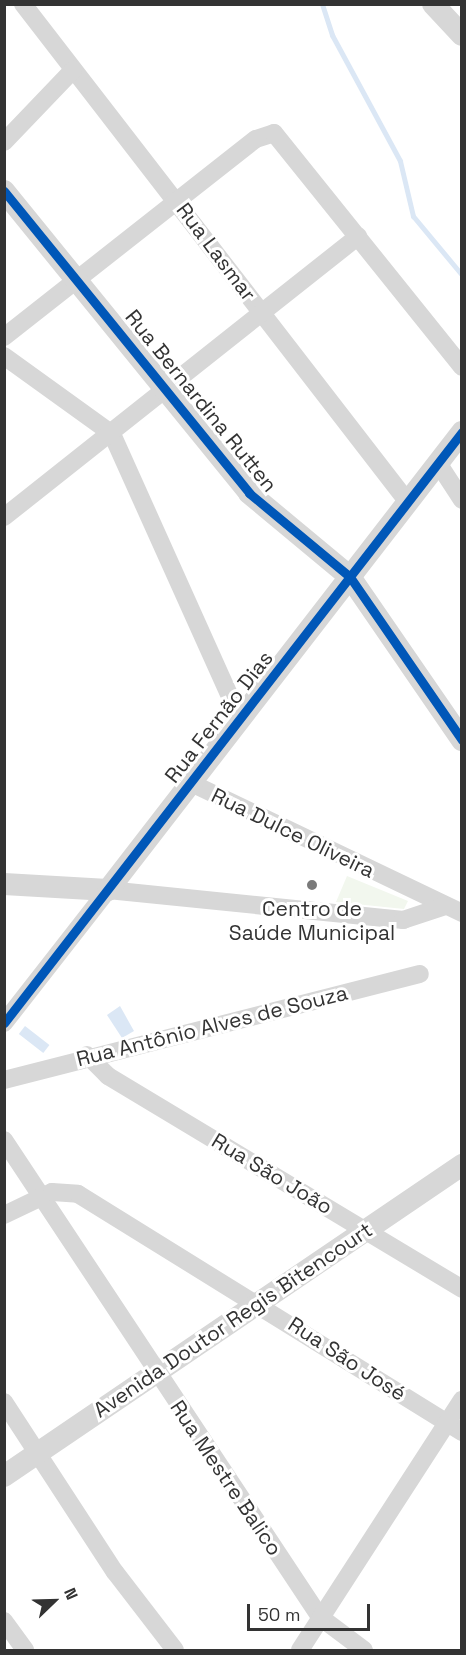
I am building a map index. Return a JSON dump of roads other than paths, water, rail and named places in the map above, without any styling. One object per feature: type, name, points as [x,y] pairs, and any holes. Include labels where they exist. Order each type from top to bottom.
[{"type":"street","name":"Rua Lasmar","points":[[23,4],[177,200],[407,501]]},
{"type":"street","points":[[433,4],[462,35]]},
{"type":"street","points":[[4,142],[73,70]]},
{"type":"street","points":[[4,337],[77,276],[252,142],[270,133],[279,136],[462,367]]},
{"type":"street","name":"Rua Bernardina Rutten","points":[[4,191],[77,276],[249,493],[350,577],[462,740]]},
{"type":"street","points":[[4,517],[111,434],[165,388],[263,314],[358,236]]},
{"type":"street","points":[[4,356],[111,434],[240,719]]},
{"type":"street","name":"Rua Fernão Dias","points":[[4,1023],[462,432]]},
{"type":"street","points":[[438,464],[462,500]]},
{"type":"street","name":"Rua Dulce Oliveira","points":[[191,783],[462,913]]},
{"type":"street","points":[[4,884],[108,890],[404,920],[444,906]]},
{"type":"street","name":"Rua Antônio Alves de Souza","points":[[4,1080],[87,1055],[420,974]]},
{"type":"street","name":"Rua São João","points":[[87,1055],[108,1076],[462,1289]]},
{"type":"street","name":"Rua Mestre Balico","points":[[4,1140],[155,1373],[320,1617],[364,1650]]},
{"type":"street","name":"Avenida Doutor Regis Bitencourt","points":[[4,1476],[256,1301],[462,1165]]},
{"type":"street","name":"Rua São José","points":[[4,1215],[43,1197],[78,1194],[256,1301],[454,1428]]},
{"type":"street","points":[[300,1650],[320,1617],[454,1428],[462,1400]]},
{"type":"street","points":[[4,1402],[115,1572],[176,1650]]},
{"type":"street","points":[[4,1621],[25,1650]]},
{"type":"water","points":[[120,1006],[134,1031],[122,1038],[107,1015]]},
{"type":"water","points":[[25,1026],[49,1045],[43,1053],[19,1034]]},
{"type":"waterway","points":[[322,4],[332,35],[400,161],[413,216],[462,275]]},
{"type":"place","name":"Centro de Saúde Municipal","points":[[312,885]]}]
